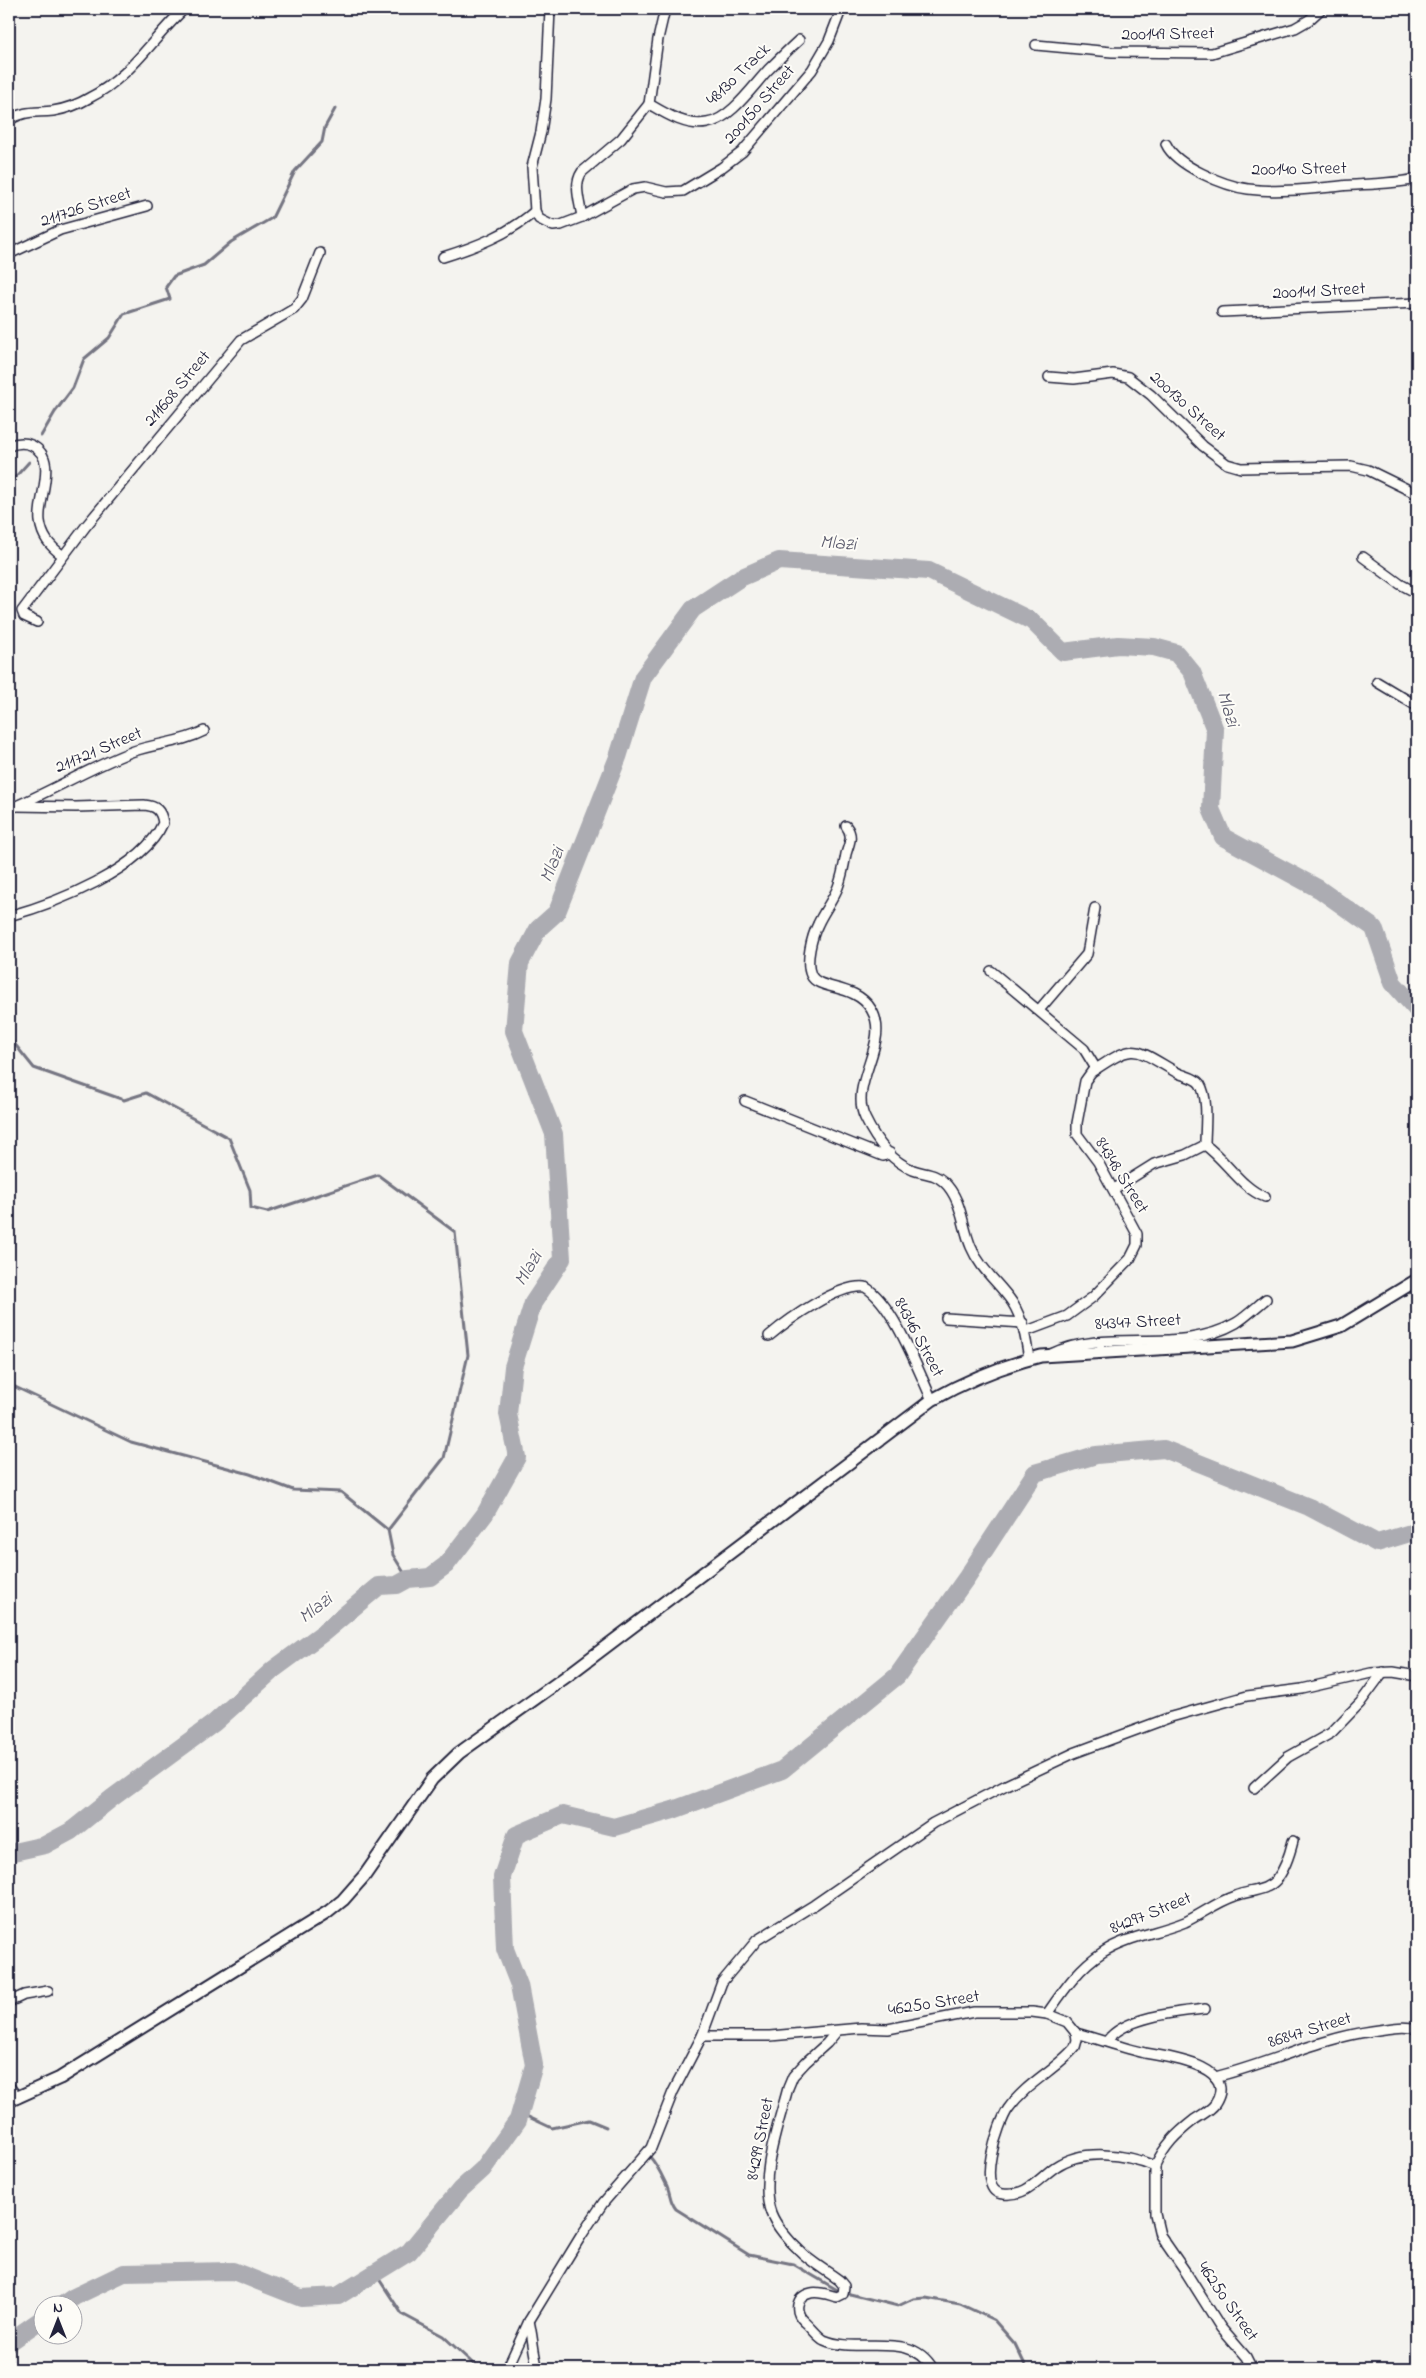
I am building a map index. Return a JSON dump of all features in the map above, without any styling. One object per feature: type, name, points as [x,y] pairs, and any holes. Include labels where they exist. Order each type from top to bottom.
[{"type":"street","points":[[9,120],[21,112],[54,111],[70,106],[89,98],[116,82],[184,9]]},
{"type":"street","points":[[443,257],[494,237],[523,222],[534,211],[532,159],[541,132],[546,99],[550,9]]},
{"type":"street","points":[[582,217],[577,185],[578,178],[582,172],[621,139],[649,104],[658,40],[666,9]]},
{"type":"street","name":"200149 Street","points":[[1036,45],[1112,52],[1212,53],[1295,28],[1309,20],[1321,9]]},
{"type":"street","name":"200150 Street","points":[[534,211],[539,219],[553,226],[561,225],[582,217],[633,189],[645,187],[666,192],[683,191],[721,168],[742,152],[812,70],[829,42],[841,10]]},
{"type":"street","name":"48130 Track","points":[[649,104],[673,118],[693,123],[707,124],[715,121],[734,107],[777,60],[799,40]]},
{"type":"street","name":"200140 Street","points":[[1166,144],[1173,156],[1181,162],[1234,186],[1247,189],[1305,189],[1417,179]]},
{"type":"street","name":"211726 Street","points":[[9,254],[60,230],[147,206]]},
{"type":"street","name":"211608 Street","points":[[37,622],[24,616],[22,611],[62,556],[241,340],[284,317],[294,309],[302,299],[320,253]]},
{"type":"street","name":"200141 Street","points":[[1222,312],[1417,303]]},
{"type":"street","name":"200130 Street","points":[[1049,377],[1074,379],[1112,374],[1128,377],[1151,395],[1203,446],[1227,464],[1241,468],[1351,466],[1368,470],[1417,494]]},
{"type":"street","points":[[9,446],[14,444],[30,444],[39,449],[42,455],[46,474],[40,512],[41,525],[50,546],[62,556]]},
{"type":"street","points":[[1363,557],[1400,584],[1417,593]]},
{"type":"street","points":[[1377,682],[1417,706]]},
{"type":"street","name":"211721 Street","points":[[12,808],[129,753],[182,740],[204,731]]},
{"type":"street","points":[[9,916],[76,893],[125,863],[147,846],[163,822],[158,810],[153,806],[144,804],[12,808]]},
{"type":"street","points":[[846,826],[851,838],[843,874],[833,898],[818,924],[809,965],[810,974],[816,982],[849,990],[862,999],[870,1008],[875,1017],[876,1033],[872,1056],[860,1099],[861,1108],[871,1130],[898,1161],[913,1170],[932,1174],[944,1181],[951,1190],[959,1206],[976,1258],[1011,1301],[1024,1328],[1029,1359]]},
{"type":"street","points":[[1039,1010],[1087,954],[1095,908]]},
{"type":"street","points":[[991,971],[1084,1049],[1094,1062],[1093,1071]]},
{"type":"street","name":"84348 Street","points":[[1024,1328],[1053,1323],[1074,1312],[1093,1297],[1130,1260],[1137,1245],[1137,1234],[1114,1189],[1098,1162],[1077,1134],[1082,1091],[1085,1081],[1093,1071],[1116,1056],[1127,1051],[1134,1051],[1151,1057],[1178,1074],[1197,1080],[1201,1086],[1204,1099],[1205,1145]]},
{"type":"street","points":[[746,1101],[883,1156],[890,1153]]},
{"type":"street","points":[[1114,1189],[1154,1164],[1173,1160],[1205,1145],[1228,1165],[1252,1191],[1265,1197]]},
{"type":"street","points":[[9,2086],[13,2100],[60,2078],[328,1912],[343,1900],[365,1875],[432,1779],[459,1753],[567,1676],[932,1400],[982,1375],[1041,1356],[1292,1341],[1341,1326],[1417,1280]]},
{"type":"street","name":"84346 Street","points":[[769,1336],[832,1296],[849,1289],[865,1287],[878,1297],[897,1327],[932,1400]]},
{"type":"street","name":"84347 Street","points":[[1041,1356],[1087,1342],[1152,1341],[1198,1336],[1236,1323],[1266,1299]]},
{"type":"street","points":[[946,1318],[1024,1328]]},
{"type":"street","points":[[507,2369],[529,2321],[603,2203],[651,2148],[673,2092],[702,2036],[722,1982],[757,1940],[814,1905],[933,1823],[1006,1785],[1074,1753],[1171,1717],[1247,1696],[1302,1689],[1359,1675],[1383,1672],[1417,1676]]},
{"type":"street","points":[[1254,1788],[1288,1757],[1331,1733],[1360,1703],[1383,1672]]},
{"type":"street","name":"84297 Street","points":[[1047,2014],[1076,1975],[1089,1961],[1104,1951],[1120,1943],[1186,1921],[1212,1906],[1237,1895],[1268,1886],[1277,1878],[1291,1852],[1293,1841]]},
{"type":"street","points":[[9,2002],[24,1995],[48,1991]]},
{"type":"street","points":[[1107,2041],[1118,2030],[1141,2020],[1204,2009]]},
{"type":"street","name":"46250 Street","points":[[702,2036],[770,2036],[837,2030],[888,2029],[974,2012],[1047,2014],[1067,2022],[1076,2033]]},
{"type":"street","name":"86847 Street","points":[[1215,2077],[1256,2066],[1311,2044],[1358,2032],[1401,2027],[1417,2029]]},
{"type":"street","name":"84299 Street","points":[[837,2030],[793,2076],[788,2088],[768,2172],[767,2197],[771,2214],[799,2251],[839,2280],[844,2286],[843,2294],[837,2297],[812,2293],[801,2298],[797,2306],[798,2314],[822,2340],[856,2347],[876,2344],[918,2352],[933,2369]]},
{"type":"street","points":[[1076,2033],[1107,2041],[1145,2053],[1187,2061],[1201,2067],[1215,2077],[1218,2087],[1216,2102],[1165,2146],[1155,2166],[1126,2157],[1084,2157],[1059,2165],[1030,2188],[1019,2193],[998,2193],[992,2186],[990,2164],[992,2149],[1006,2114],[1032,2083],[1069,2054],[1077,2040],[1076,2033]]},
{"type":"street","name":"46250 Street","points":[[1155,2166],[1156,2223],[1160,2236],[1187,2274],[1221,2328],[1246,2358],[1252,2369]]},
{"type":"street","points":[[529,2321],[538,2369]]},
{"type":"waterway","points":[[41,436],[55,412],[73,388],[84,359],[109,338],[124,314],[170,299],[166,287],[174,276],[204,265],[231,242],[272,218],[295,171],[322,142],[325,127],[335,109]]},
{"type":"waterway","points":[[9,484],[29,462]]},
{"type":"waterway","name":"Mlazi","points":[[9,1853],[45,1845],[71,1831],[112,1798],[214,1723],[274,1669],[323,1633],[379,1586],[397,1585],[408,1579],[430,1577],[446,1565],[485,1514],[517,1457],[508,1414],[513,1367],[533,1303],[562,1259],[554,1134],[514,1031],[520,963],[538,929],[557,912],[618,757],[643,677],[693,609],[740,578],[779,561],[929,571],[1032,621],[1063,652],[1118,645],[1154,647],[1176,653],[1192,672],[1215,730],[1211,809],[1223,837],[1319,889],[1374,928],[1393,983],[1417,1010]]},
{"type":"waterway","points":[[9,1037],[34,1068],[124,1100],[146,1093],[229,1138],[250,1190],[251,1208],[267,1212],[378,1175],[455,1232],[468,1355],[444,1458],[388,1530]]},
{"type":"waterway","points":[[9,1384],[131,1442],[250,1474],[293,1490],[341,1492],[388,1530],[393,1555],[408,1579]]},
{"type":"waterway","points":[[76,2296],[124,2273],[233,2271],[301,2298],[338,2296],[409,2252],[460,2190],[483,2169],[518,2120],[534,2065],[519,1985],[505,1949],[502,1877],[516,1835],[563,1815],[614,1827],[673,1810],[782,1770],[897,1676],[967,1577],[1035,1473],[1096,1455],[1164,1449],[1309,1507],[1377,1543],[1417,1531]]},
{"type":"waterway","points":[[520,2113],[552,2128],[589,2120],[606,2127]]},
{"type":"waterway","points":[[650,2157],[662,2175],[676,2209],[749,2255],[793,2264],[839,2291]]},
{"type":"waterway","points":[[375,2273],[402,2314],[443,2336],[479,2369]]},
{"type":"waterway","points":[[846,2293],[898,2306],[913,2299],[926,2298],[960,2304],[994,2320],[1015,2344],[1027,2369]]},
{"type":"waterway","points":[[9,2342],[32,2326]]}]
